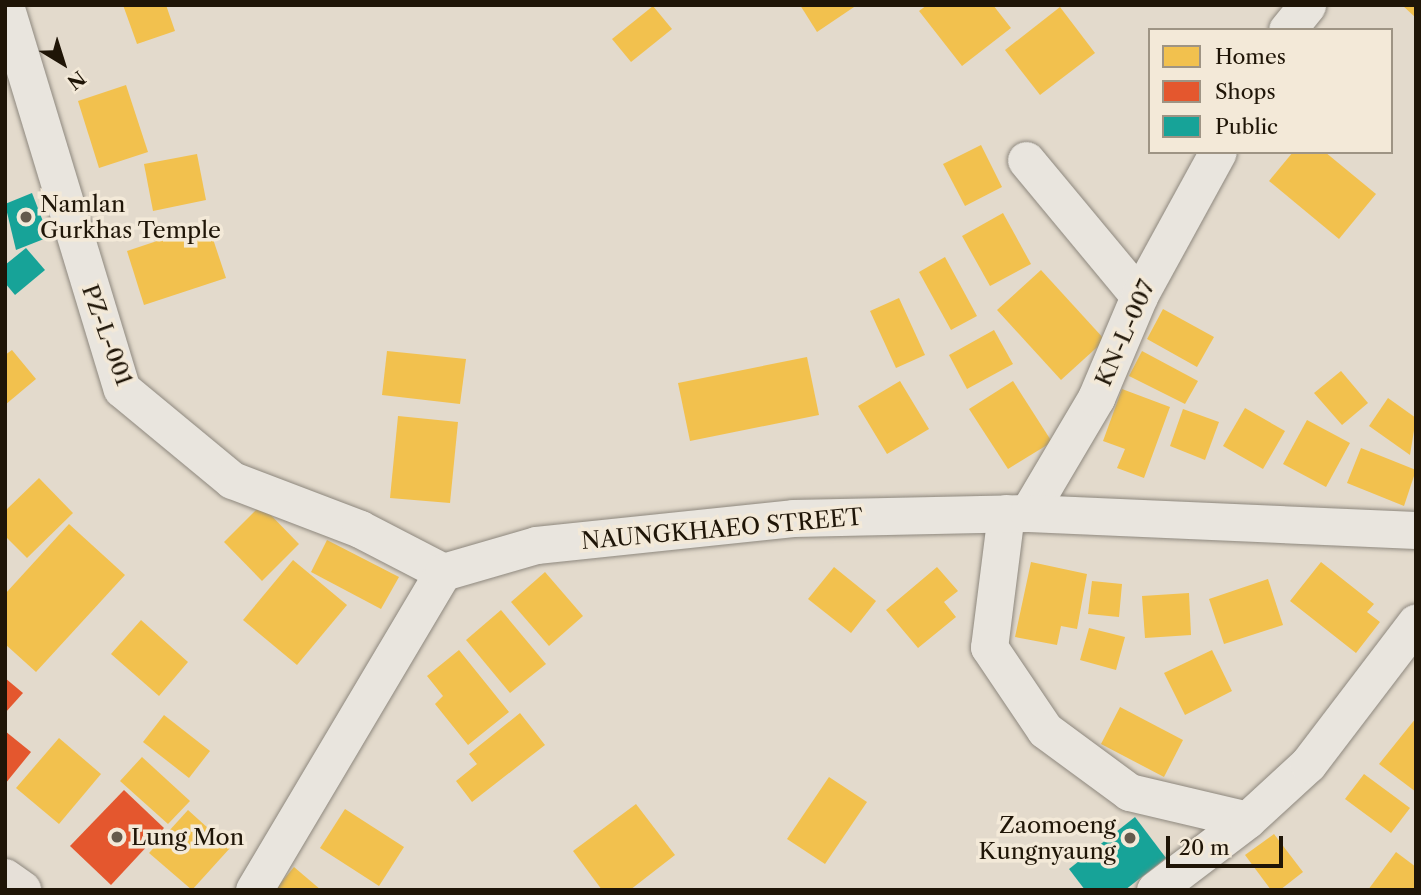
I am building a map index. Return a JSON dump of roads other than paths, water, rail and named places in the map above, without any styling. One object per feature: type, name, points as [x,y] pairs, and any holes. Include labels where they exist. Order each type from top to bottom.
[{"type":"highway","points":[[5,878],[22,890]]},
{"type":"street","name":"PZ-L-001","points":[[5,5],[122,389],[232,480],[360,529],[443,572]]},
{"type":"street","points":[[1289,28],[1307,5]]},
{"type":"street","name":"KN-L-007","points":[[1017,513],[1096,398],[1139,296],[1217,154]]},
{"type":"street","points":[[1026,160],[1139,296]]},
{"type":"street","name":"NAUNGKHAEO STREET","points":[[443,572],[536,545],[739,523],[1017,513],[1416,530]]},
{"type":"street","points":[[1017,513],[989,647],[1045,730],[1129,792],[1247,820]]},
{"type":"street","points":[[254,890],[443,572]]},
{"type":"street","points":[[1155,890],[1247,820],[1308,764],[1416,622]]},
{"type":"place","name":"Namlan Gurkhas Temple","points":[[26,217]]},
{"type":"place","name":"Lung Mon","points":[[117,837]]},
{"type":"place","name":"Zaomoeng Kungnyaung","points":[[1130,838]]}]
